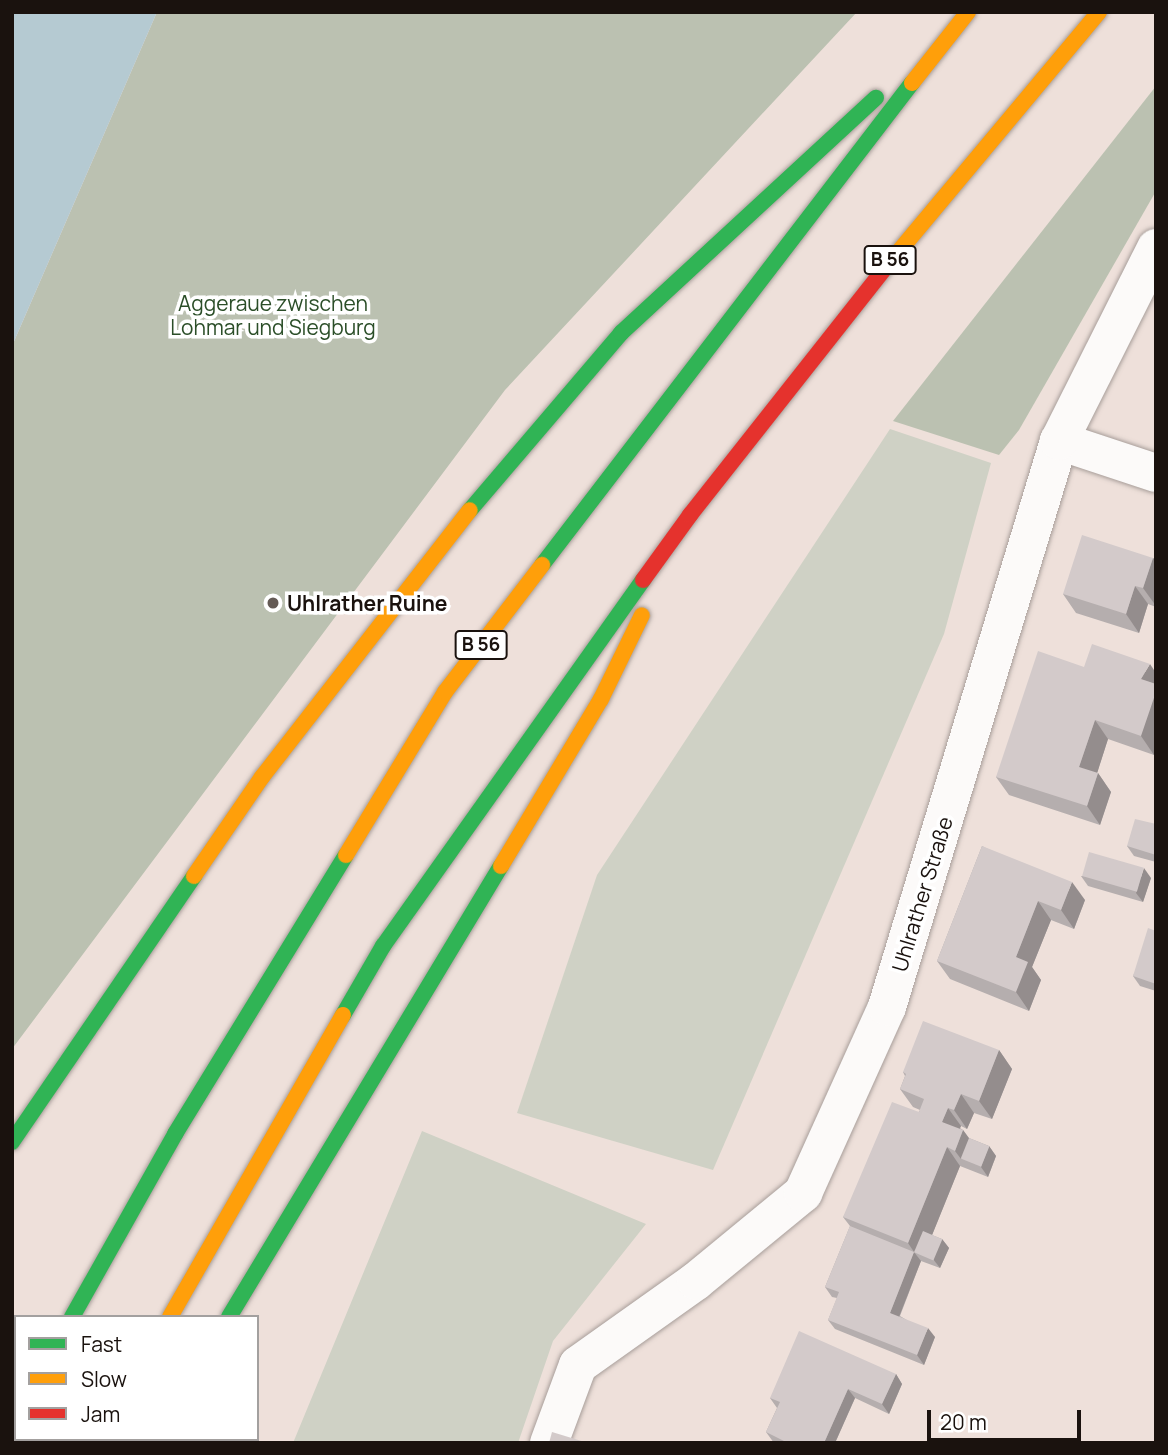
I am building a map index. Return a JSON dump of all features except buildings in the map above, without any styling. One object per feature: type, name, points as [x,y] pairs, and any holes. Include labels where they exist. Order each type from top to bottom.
[{"type":"highway","name":"B 56","points":[[171,1315],[383,946],[691,515],[881,272],[1098,12]]},
{"type":"highway","name":"B 56","points":[[73,1315],[183,1122],[445,692],[964,17]]},
{"type":"highway","points":[[12,1142],[262,777],[453,530],[621,333],[964,17]]},
{"type":"highway","points":[[230,1315],[601,699],[691,515]]},
{"type":"street","name":"Uhlrather Straße","points":[[549,1443],[578,1365],[696,1281],[803,1193],[887,1007],[1059,441],[1156,248]]},
{"type":"street","points":[[1059,441],[1156,473]]},
{"type":"shaded area","points":[[890,429],[991,463],[944,634],[713,1170],[517,1113],[597,875]]},
{"type":"shaded area","points":[[422,1131],[646,1224],[553,1341],[518,1443],[293,1443]]},
{"type":"green space","name":"Aggeraue zwischen Lohmar und Siegburg","points":[[157,12],[857,12],[505,390],[12,1049],[12,346]]},
{"type":"green space","points":[[1156,86],[1156,191],[1019,430],[999,455],[893,421]]},
{"type":"water","points":[[12,12],[157,12],[12,346]]},
{"type":"traffic: fast","points":[[542,565],[912,83]]},
{"type":"traffic: fast","points":[[470,510],[621,333],[876,98]]},
{"type":"traffic: fast","points":[[343,1015],[383,946],[643,580]]},
{"type":"traffic: fast","points":[[73,1315],[175,1134],[346,855]]},
{"type":"traffic: fast","points":[[230,1315],[501,866]]},
{"type":"traffic: fast","points":[[12,1142],[194,876]]},
{"type":"traffic: slow","points":[[912,83],[968,12]]},
{"type":"traffic: slow","points":[[890,262],[1099,12]]},
{"type":"traffic: slow","points":[[194,876],[262,777],[470,510]]},
{"type":"traffic: slow","points":[[346,855],[445,692],[542,565]]},
{"type":"traffic: slow","points":[[501,866],[601,699],[642,615]]},
{"type":"traffic: slow","points":[[171,1315],[343,1015]]},
{"type":"traffic: jam","points":[[643,580],[690,515],[890,262]]},
{"type":"place","name":"Uhlrather Ruine","points":[[273,603]]}]
